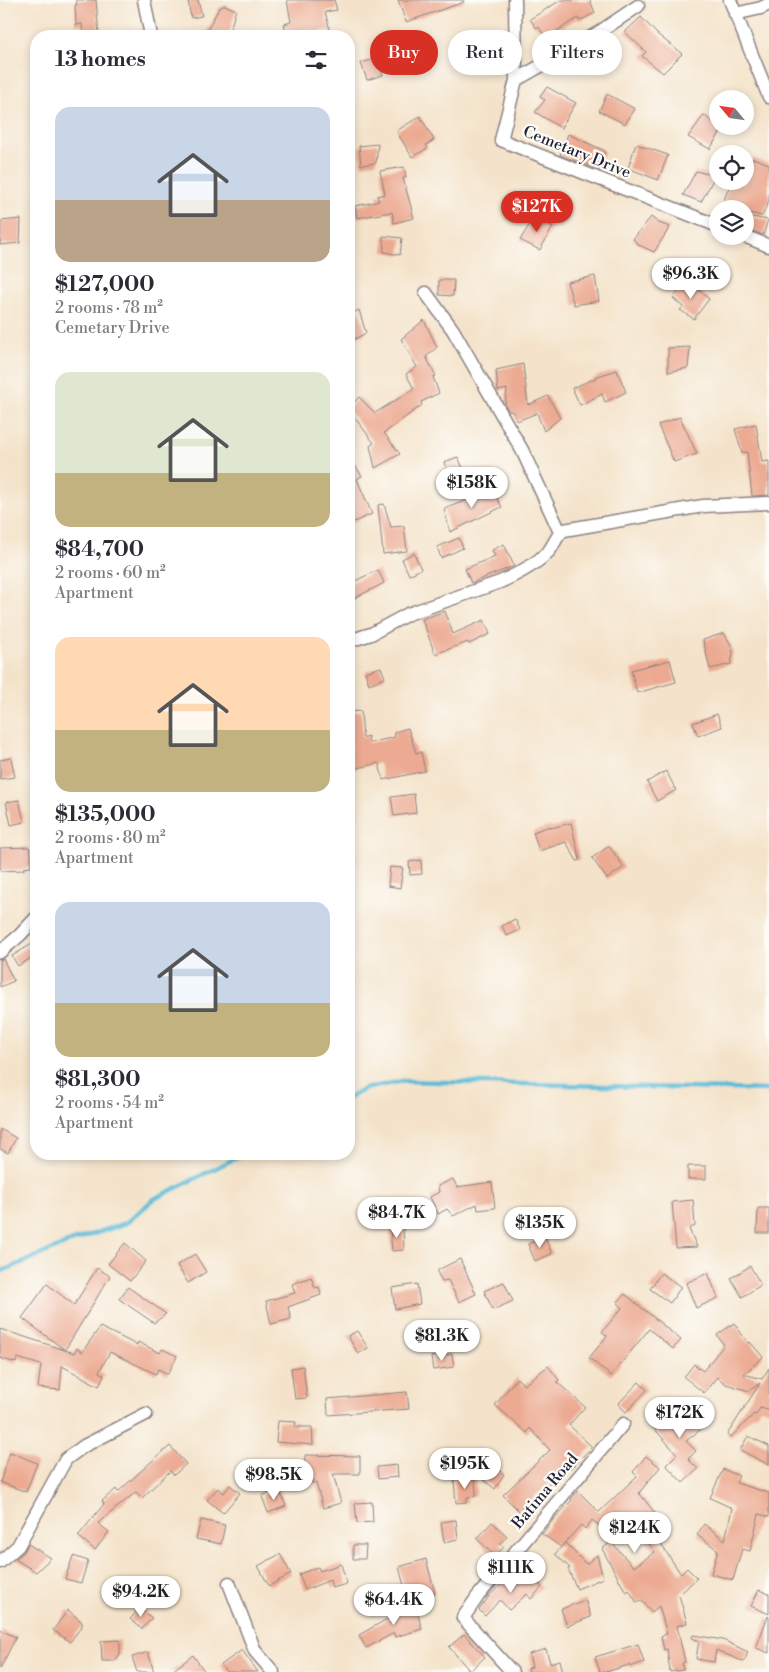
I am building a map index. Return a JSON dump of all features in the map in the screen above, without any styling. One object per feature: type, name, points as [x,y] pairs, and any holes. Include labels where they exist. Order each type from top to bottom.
[{"type":"street","points":[[144,0],[150,30]]},
{"type":"street","name":"Cemetary Drive","points":[[515,0],[516,80],[501,140],[709,222]]},
{"type":"street","points":[[730,0],[769,97]]},
{"type":"street","points":[[735,14],[761,8],[769,4]]},
{"type":"street","points":[[516,80],[598,33],[638,6]]},
{"type":"street","points":[[754,240],[769,246]]},
{"type":"street","points":[[426,294],[453,330],[522,450],[560,532]]},
{"type":"street","points":[[355,639],[371,634],[408,614],[513,576],[548,552],[560,532],[570,528],[703,506],[769,503]]},
{"type":"street","points":[[0,952],[30,924]]},
{"type":"street","points":[[0,1562],[18,1546],[66,1459],[84,1446],[146,1414]]},
{"type":"street","name":"Batima Road","points":[[512,1672],[464,1618],[478,1596],[623,1424]]},
{"type":"street","points":[[229,1583],[255,1651],[273,1672]]},
{"type":"building","points":[[76,0],[96,0],[98,30],[82,30],[82,24],[76,25],[75,5],[77,5]]},
{"type":"building","points":[[188,0],[198,0],[202,16],[191,18]]},
{"type":"building","points":[[287,0],[334,0],[337,10],[325,12],[330,30],[286,30],[284,24],[291,22]]},
{"type":"building","points":[[398,0],[463,0],[464,2],[406,22]]},
{"type":"building","points":[[561,0],[590,0],[595,13],[579,21],[578,18],[558,30],[541,30],[539,27],[536,28],[530,19]]},
{"type":"building","points":[[225,5],[236,10],[230,30],[207,30],[219,8]]},
{"type":"building","points":[[641,17],[657,34],[682,54],[663,73],[642,56],[646,52],[625,32]]},
{"type":"building","points":[[370,60],[370,75],[383,75],[367,80],[361,63]]},
{"type":"building","points":[[547,87],[576,103],[561,128],[535,112],[545,100],[540,97]]},
{"type":"building","points":[[607,94],[635,109],[625,124],[599,111]]},
{"type":"building","points":[[704,115],[709,119],[709,135],[719,135],[713,145],[709,145],[709,148],[688,137]]},
{"type":"building","points":[[420,116],[434,140],[426,145],[428,148],[412,157],[398,134],[398,130]]},
{"type":"building","points":[[568,134],[605,151],[598,169],[560,155]]},
{"type":"building","points":[[378,144],[376,163],[361,165],[359,146]]},
{"type":"building","points":[[636,144],[668,155],[658,180],[628,168]]},
{"type":"building","points":[[754,158],[769,164],[769,201],[762,216],[754,214],[754,200],[724,200],[728,190],[754,190]]},
{"type":"building","points":[[404,167],[406,177],[403,178],[414,218],[394,223],[392,212],[357,218],[355,206],[379,201],[377,196],[385,194],[380,171]]},
{"type":"building","points":[[696,171],[709,174],[709,187],[701,202],[683,195]]},
{"type":"building","points":[[535,216],[553,227],[540,250],[520,240]]},
{"type":"building","points":[[651,217],[659,223],[670,227],[654,252],[639,245],[633,239]]},
{"type":"building","points":[[754,217],[768,220],[763,235],[754,231]]},
{"type":"building","points":[[21,219],[20,243],[0,245],[1,221]]},
{"type":"building","points":[[383,236],[402,238],[400,255],[384,252]]},
{"type":"building","points":[[595,276],[599,301],[574,305],[567,282]]},
{"type":"building","points":[[439,280],[454,280],[453,296],[439,295]]},
{"type":"building","points":[[688,280],[709,299],[694,319],[680,310],[683,307],[673,298]]},
{"type":"building","points":[[359,310],[366,333],[355,339],[355,312]]},
{"type":"building","points":[[424,320],[437,347],[426,357],[436,376],[433,377],[439,393],[421,402],[422,405],[384,433],[400,454],[375,468],[370,446],[374,443],[355,418],[355,401],[359,397],[375,413],[414,389],[406,374],[417,367],[401,339]]},
{"type":"building","points":[[690,347],[688,368],[668,372],[668,348]]},
{"type":"building","points":[[523,364],[528,405],[548,396],[560,418],[544,431],[537,413],[517,421],[514,413],[508,410],[505,405],[507,389],[498,391],[496,370]]},
{"type":"building","points":[[617,370],[626,392],[605,402],[602,394],[580,405],[572,388],[595,377]]},
{"type":"building","points":[[680,417],[697,454],[674,462],[658,425]]},
{"type":"building","points":[[756,424],[762,462],[769,461],[769,495],[752,496],[747,452],[742,453],[735,429]]},
{"type":"building","points":[[458,457],[463,468],[448,474],[444,462]]},
{"type":"building","points":[[355,465],[362,476],[357,479],[372,514],[355,521]]},
{"type":"building","points":[[490,486],[502,507],[450,532],[444,509],[475,497],[473,492]]},
{"type":"building","points":[[384,504],[391,527],[404,526],[407,551],[383,554],[378,505]]},
{"type":"building","points":[[459,538],[463,548],[441,558],[437,547]]},
{"type":"building","points":[[504,544],[514,566],[471,583],[465,569],[495,556],[492,550]]},
{"type":"building","points":[[414,553],[421,569],[409,575],[402,559]]},
{"type":"building","points":[[378,570],[384,583],[355,598],[355,581]]},
{"type":"building","points":[[445,611],[453,634],[484,620],[490,634],[469,644],[468,642],[435,654],[422,619]]},
{"type":"building","points":[[724,633],[733,653],[731,664],[710,669],[703,640]]},
{"type":"building","points":[[670,660],[676,682],[637,693],[631,670]]},
{"type":"building","points":[[381,667],[385,678],[369,684],[365,672]]},
{"type":"building","points":[[361,711],[363,738],[368,736],[369,743],[395,737],[394,732],[408,728],[416,753],[421,752],[425,771],[383,780],[379,763],[355,769],[355,712]]},
{"type":"building","points":[[717,714],[722,727],[698,736],[693,723]]},
{"type":"building","points":[[11,758],[15,777],[0,779],[0,760]]},
{"type":"building","points":[[666,771],[676,790],[657,801],[647,782]]},
{"type":"building","points":[[414,794],[416,813],[394,816],[391,797]]},
{"type":"building","points":[[19,800],[24,822],[11,825],[6,802]]},
{"type":"building","points":[[571,823],[580,860],[577,861],[566,842],[539,851],[533,832],[550,826],[551,828]]},
{"type":"building","points":[[609,846],[624,867],[607,879],[592,858]]},
{"type":"building","points":[[29,847],[30,867],[23,868],[24,870],[0,871],[0,848]]},
{"type":"building","points":[[421,860],[422,874],[410,875],[409,862]]},
{"type":"building","points":[[390,867],[403,868],[400,888],[388,886]]},
{"type":"building","points":[[515,919],[520,930],[507,936],[502,926]]},
{"type":"building","points":[[30,945],[30,959],[18,966],[12,956]]},
{"type":"building","points":[[3,959],[14,981],[0,987],[0,960]]},
{"type":"building","points":[[0,1129],[16,1138],[8,1153],[0,1149]]},
{"type":"building","points":[[688,1166],[706,1166],[706,1179],[688,1179]]},
{"type":"building","points":[[453,1179],[457,1187],[492,1182],[495,1208],[478,1210],[477,1204],[453,1216],[447,1209],[438,1214],[430,1197],[439,1192],[438,1186]]},
{"type":"building","points":[[693,1200],[695,1226],[689,1229],[697,1247],[676,1248],[672,1202]]},
{"type":"building","points":[[758,1208],[769,1208],[769,1233],[757,1233]]},
{"type":"building","points":[[403,1228],[404,1250],[392,1251],[390,1229]]},
{"type":"building","points":[[545,1237],[552,1254],[535,1261],[528,1244]]},
{"type":"building","points":[[125,1243],[146,1261],[130,1281],[108,1264]]},
{"type":"building","points":[[195,1254],[206,1272],[188,1283],[177,1265]]},
{"type":"building","points":[[460,1259],[476,1294],[459,1302],[448,1280],[442,1281],[438,1270]]},
{"type":"building","points":[[750,1266],[761,1285],[742,1297],[731,1278]]},
{"type":"building","points":[[97,1268],[110,1276],[65,1350],[22,1318],[47,1284],[74,1305]]},
{"type":"building","points":[[661,1273],[681,1287],[670,1303],[650,1289]]},
{"type":"building","points":[[708,1273],[718,1298],[696,1308],[686,1283]]},
{"type":"building","points":[[311,1277],[315,1288],[319,1287],[321,1295],[288,1307],[291,1319],[271,1324],[266,1301],[295,1293],[292,1284]]},
{"type":"building","points":[[504,1282],[513,1301],[493,1310],[484,1291]]},
{"type":"building","points":[[417,1284],[420,1304],[395,1309],[392,1288]]},
{"type":"building","points":[[128,1287],[166,1314],[154,1323],[119,1299]]},
{"type":"building","points":[[625,1294],[681,1340],[673,1349],[649,1329],[611,1376],[589,1358],[607,1336],[602,1332],[622,1308],[617,1303]]},
{"type":"building","points":[[734,1323],[748,1343],[750,1342],[763,1357],[744,1374],[762,1379],[769,1368],[769,1410],[760,1408],[756,1415],[754,1414],[731,1437],[727,1435],[760,1383],[749,1391],[726,1384],[717,1377],[704,1393],[684,1377],[694,1364],[703,1371],[724,1345],[717,1335]]},
{"type":"building","points":[[100,1327],[137,1345],[138,1342],[160,1353],[162,1349],[177,1356],[168,1374],[158,1369],[156,1374],[110,1352],[99,1372],[104,1375],[99,1386],[62,1366],[60,1390],[38,1388],[41,1365],[17,1358],[16,1363],[0,1358],[0,1329],[74,1353],[77,1348],[82,1352]]},
{"type":"building","points":[[357,1331],[368,1348],[358,1354],[348,1336]]},
{"type":"building","points":[[452,1354],[454,1367],[433,1370],[431,1357]]},
{"type":"building","points":[[303,1366],[307,1398],[295,1399],[291,1368]]},
{"type":"building","points":[[548,1366],[559,1380],[557,1382],[585,1407],[569,1425],[592,1447],[570,1469],[567,1466],[528,1503],[530,1505],[522,1514],[503,1495],[550,1450],[530,1428],[527,1433],[495,1405],[517,1378],[524,1385]]},
{"type":"building","points":[[639,1382],[647,1390],[626,1412],[618,1404]]},
{"type":"building","points":[[407,1392],[409,1409],[328,1415],[327,1399]]},
{"type":"building","points":[[688,1405],[705,1426],[686,1441],[696,1451],[688,1459],[698,1469],[683,1483],[666,1465],[677,1454],[650,1424],[666,1410],[673,1418]]},
{"type":"building","points":[[278,1421],[296,1422],[295,1427],[312,1427],[313,1445],[276,1442]]},
{"type":"building","points":[[748,1436],[769,1446],[769,1465],[740,1450]]},
{"type":"building","points":[[170,1446],[186,1464],[174,1475],[170,1471],[142,1498],[136,1492],[98,1523],[109,1532],[95,1550],[78,1536],[104,1504],[102,1501],[116,1489],[118,1492]]},
{"type":"building","points":[[10,1452],[37,1463],[26,1492],[0,1482]]},
{"type":"building","points":[[305,1455],[360,1456],[360,1474],[333,1474],[341,1503],[323,1508],[316,1483],[312,1483],[312,1479],[304,1479]]},
{"type":"building","points":[[646,1456],[660,1467],[639,1493],[665,1525],[654,1534],[681,1574],[687,1568],[697,1578],[679,1595],[687,1623],[677,1626],[685,1662],[682,1663],[683,1670],[670,1672],[667,1649],[664,1650],[661,1636],[667,1634],[659,1606],[652,1612],[641,1600],[637,1603],[629,1590],[626,1592],[602,1549],[611,1542],[634,1567],[655,1552],[638,1530],[634,1533],[626,1523],[614,1538],[592,1520],[585,1529],[581,1525],[561,1547],[542,1534],[578,1491],[599,1512],[637,1476],[633,1472]]},
{"type":"building","points":[[397,1465],[398,1477],[378,1479],[377,1467]]},
{"type":"building","points":[[494,1467],[504,1474],[495,1489],[484,1480]]},
{"type":"building","points":[[723,1469],[739,1476],[736,1483],[769,1493],[769,1517],[759,1514],[750,1551],[742,1549],[733,1580],[711,1574],[718,1550],[697,1535],[704,1524],[725,1540],[732,1508],[710,1498]]},
{"type":"building","points":[[475,1478],[476,1496],[467,1497],[467,1502],[456,1503],[454,1480]]},
{"type":"building","points":[[230,1485],[240,1493],[223,1513],[207,1500],[218,1488],[224,1493]]},
{"type":"building","points":[[279,1489],[286,1506],[268,1513],[262,1496]]},
{"type":"building","points":[[372,1502],[373,1522],[357,1523],[355,1503]]},
{"type":"building","points":[[201,1520],[225,1525],[221,1544],[196,1539]]},
{"type":"building","points":[[456,1520],[458,1539],[444,1542],[441,1522]]},
{"type":"building","points":[[492,1522],[507,1536],[500,1544],[504,1547],[495,1556],[477,1539]]},
{"type":"building","points":[[565,1543],[586,1564],[597,1555],[603,1578],[577,1589],[568,1569],[570,1568],[555,1554]]},
{"type":"building","points":[[28,1544],[51,1558],[36,1572],[15,1559],[24,1552]]},
{"type":"building","points":[[353,1545],[366,1545],[365,1559],[353,1559]]},
{"type":"building","points":[[280,1554],[291,1574],[269,1586],[258,1566]]},
{"type":"building","points":[[73,1556],[88,1561],[81,1583],[65,1579]]},
{"type":"building","points":[[426,1559],[435,1593],[408,1601],[399,1567]]},
{"type":"building","points":[[341,1564],[347,1584],[332,1588],[330,1580],[305,1590],[299,1574],[318,1567],[320,1571]]},
{"type":"building","points":[[528,1573],[542,1587],[531,1599],[527,1594],[509,1610],[500,1600],[485,1616],[479,1610],[490,1595],[507,1579],[514,1588]]},
{"type":"building","points":[[759,1590],[769,1594],[769,1614],[751,1606]]},
{"type":"building","points":[[585,1600],[591,1617],[567,1626],[561,1609]]},
{"type":"building","points":[[415,1604],[422,1629],[395,1637],[394,1633],[366,1648],[359,1635],[389,1618],[387,1612]]},
{"type":"building","points":[[140,1608],[152,1618],[142,1629],[130,1619]]},
{"type":"building","points":[[68,1610],[82,1622],[82,1626],[70,1642],[53,1630]]},
{"type":"building","points":[[769,1617],[769,1653],[756,1648]]},
{"type":"building","points":[[0,1630],[16,1637],[0,1669]]},
{"type":"building","points":[[464,1634],[485,1657],[470,1671],[449,1647]]},
{"type":"building","points":[[693,1635],[723,1640],[748,1652],[744,1662],[716,1650],[714,1662],[696,1659],[699,1641],[692,1638]]},
{"type":"building","points":[[120,1640],[120,1654],[115,1661],[102,1661],[101,1641]]},
{"type":"building","points":[[638,1644],[644,1662],[630,1667],[629,1665],[600,1672],[595,1657]]},
{"type":"building","points":[[546,1649],[550,1663],[560,1660],[563,1672],[529,1672],[528,1668],[532,1667],[529,1654]]},
{"type":"building","points":[[242,1650],[258,1672],[226,1672],[221,1665]]},
{"type":"building","points":[[148,1652],[154,1672],[137,1672],[132,1657]]},
{"type":"building","points":[[193,1655],[205,1672],[171,1672]]},
{"type":"waterway","points":[[355,1094],[364,1089],[402,1081],[769,1090]]},
{"type":"waterway","points":[[0,1272],[70,1242],[126,1223],[154,1199],[232,1160]]}]
